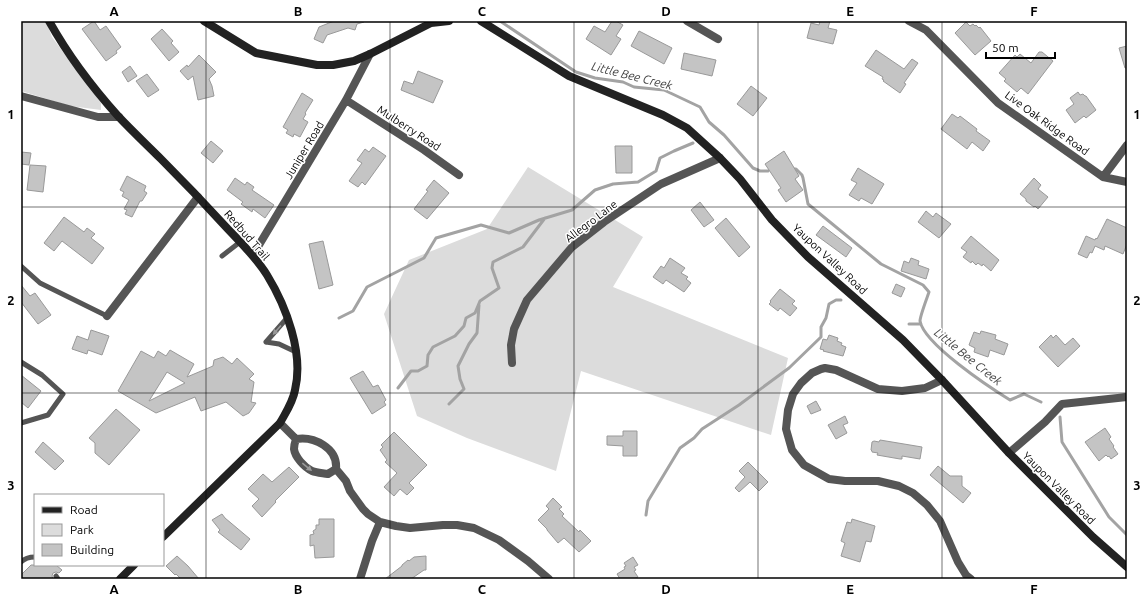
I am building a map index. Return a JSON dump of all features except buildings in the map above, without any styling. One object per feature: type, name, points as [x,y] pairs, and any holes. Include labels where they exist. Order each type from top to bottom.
[{"type":"street","name":"Redbud Trail","points":[[49,21],[74,62],[118,117],[198,197],[253,255],[279,296],[290,325],[298,370],[296,390],[290,405],[280,422],[164,536]]},
{"type":"street","points":[[204,21],[256,53],[317,65],[354,61],[431,23],[449,21]]},
{"type":"street","name":"Yaupon Valley Road","points":[[480,21],[569,76],[663,115],[687,128],[720,158],[740,179],[772,220],[808,257],[903,340],[1009,453],[1093,537],[1127,568]]},
{"type":"street","points":[[686,21],[718,40]]},
{"type":"street","name":"Live Oak Ridge Road","points":[[909,21],[926,30],[998,103],[1103,177],[1127,182]]},
{"type":"street","name":"Juniper Road","points":[[253,255],[346,100],[370,54]]},
{"type":"street","points":[[21,96],[98,117],[118,117]]},
{"type":"street","name":"Mulberry Road","points":[[346,100],[424,150],[459,175]]},
{"type":"street","points":[[1103,177],[1127,146]]},
{"type":"street","name":"Allegro Lane","points":[[512,363],[511,345],[514,329],[527,300],[572,247],[604,222],[661,184],[720,158]]},
{"type":"street","points":[[107,316],[198,197]]},
{"type":"street","points":[[942,380],[925,388],[902,391],[878,389],[836,370],[824,368],[812,373],[801,383],[793,394],[788,410],[786,429],[792,450],[804,465],[829,479],[845,481],[878,481],[899,486],[913,493],[927,505],[940,521],[958,562],[971,579]]},
{"type":"street","points":[[1009,453],[1045,422],[1062,404],[1127,397]]},
{"type":"street","points":[[280,422],[296,439]]},
{"type":"street","points":[[296,439],[294,447],[295,454],[311,471],[328,474],[336,469]]},
{"type":"street","points":[[296,439],[310,439],[327,446],[333,454],[336,469],[346,481],[350,491],[363,509],[380,522],[410,528],[443,525],[458,525],[474,528],[499,540],[528,561],[549,579]]},
{"type":"street","points":[[360,579],[372,541],[380,522]]},
{"type":"street","points":[[120,579],[133,566]]},
{"type":"lane","points":[[222,256],[240,242]]},
{"type":"lane","points":[[21,266],[40,283],[107,316]]},
{"type":"lane","points":[[287,318],[266,342],[279,344],[296,352]]},
{"type":"lane","points":[[21,362],[42,375],[62,394],[48,416],[21,423]]},
{"type":"lane","points":[[21,562],[29,557],[34,557]]},
{"type":"green space","points":[[21,21],[46,21],[52,37],[101,103],[101,110],[70,106],[21,91]]},
{"type":"green space","points":[[528,167],[643,237],[613,287],[788,358],[771,435],[581,371],[556,471],[467,438],[417,416],[384,314],[409,260],[487,229]]},
{"type":"waterway","name":"Little Bee Creek","points":[[500,21],[576,72],[595,78],[623,82],[634,87],[664,90],[700,107],[709,122],[724,135],[753,168],[760,171],[768,171]]},
{"type":"waterway","points":[[339,318],[353,311],[367,287],[424,258],[436,238],[481,225],[509,233],[539,220],[572,210],[595,190],[613,184],[638,182],[656,171],[660,158],[693,143]]},
{"type":"waterway","name":"Little Bee Creek","points":[[791,169],[796,169],[802,175],[808,204],[881,264],[923,285],[929,292],[920,321],[924,330],[945,353],[973,375],[1010,400],[1024,394],[1041,402]]},
{"type":"waterway","points":[[398,388],[411,371],[418,371],[427,366],[428,355],[433,347],[455,336],[464,326],[466,318],[475,313],[480,301],[499,288],[492,268],[493,262],[523,247],[545,218]]},
{"type":"waterway","points":[[646,515],[648,501],[680,448],[694,438],[702,429],[739,405],[789,368],[821,337],[821,327],[826,318],[829,304],[836,300],[841,300]]},
{"type":"waterway","points":[[449,404],[464,389],[460,379],[458,366],[469,344],[477,333],[479,305]]},
{"type":"waterway","points":[[909,324],[921,324]]},
{"type":"waterway","name":"Little Bee Creek","points":[[1060,417],[1062,442],[1109,517],[1127,535]]}]
